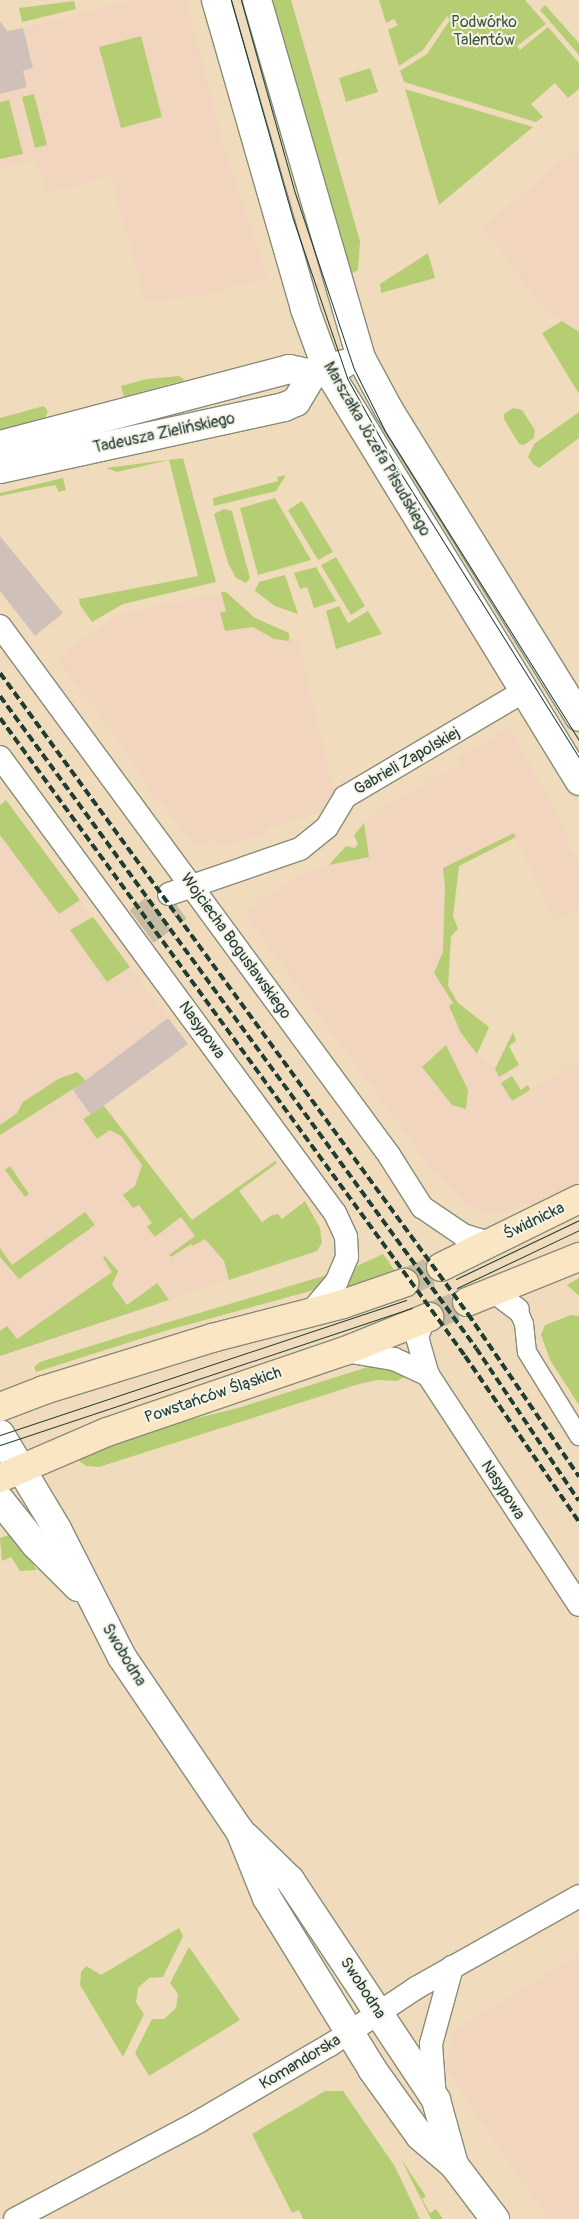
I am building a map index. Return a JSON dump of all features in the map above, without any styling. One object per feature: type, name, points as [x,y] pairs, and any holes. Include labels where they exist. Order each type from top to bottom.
[{"type":"main road","name":"Świdnicka","points":[[489,1243],[579,1200]]},
{"type":"main road","points":[[441,1266],[489,1243]]},
{"type":"main road","points":[[467,1302],[579,1257]]},
{"type":"main road","points":[[0,1407],[44,1390],[203,1340],[377,1294],[404,1283]]},
{"type":"main road","name":"Powstańców Śląskich","points":[[10,1474],[76,1444],[194,1400],[345,1351],[427,1318]]},
{"type":"street","name":"Marszałka Józefa Piłsudskiego","points":[[216,0],[305,309],[320,371],[524,691],[579,781]]},
{"type":"street","name":"Marszałka Józefa Piłsudskiego","points":[[257,0],[361,358],[389,410],[575,702]]},
{"type":"street","name":"Tadeusza Zielińskiego","points":[[0,445],[289,369],[320,371],[361,358]]},
{"type":"street","name":"Tadeusza Zielińskiego","points":[[0,469],[284,407],[296,402],[320,371]]},
{"type":"street","name":"Wojciecha Bogusławskiego","points":[[0,626],[389,1156],[422,1207],[463,1235],[489,1243]]},
{"type":"street","name":"Gabrieli Zapolskiej","points":[[193,888],[300,849],[327,827],[345,797],[524,691]]},
{"type":"street","name":"Nasypowa","points":[[0,757],[136,930],[341,1224],[348,1246],[344,1270],[311,1312]]},
{"type":"street","points":[[175,902],[193,888]]},
{"type":"street","points":[[493,1291],[518,1310],[524,1324],[527,1352],[579,1436]]},
{"type":"street","name":"Nasypowa","points":[[427,1318],[417,1337],[428,1375],[579,1604]]},
{"type":"street","points":[[345,1351],[394,1359],[428,1375]]},
{"type":"street","name":"Swobodna","points":[[0,1434],[10,1474],[58,1529],[93,1602],[122,1656],[240,1831],[290,1880],[436,2100],[454,2165]]},
{"type":"street","name":"Swobodna","points":[[0,1500],[35,1544],[93,1602]]},
{"type":"street","name":"Swobodna","points":[[240,1831],[267,1898],[372,2069],[420,2136],[454,2165],[494,2219]]},
{"type":"street","name":"Komandorska","points":[[15,2219],[198,2122],[350,2032],[378,2012],[452,1967],[579,1896]]},
{"type":"street","points":[[436,2100],[431,2044],[452,1967]]},
{"type":"shaded area","points":[[131,0],[186,0],[224,147],[268,277],[207,295],[145,302],[111,176],[46,194],[35,160],[0,168],[0,94],[9,92],[23,70],[33,68],[23,28]]},
{"type":"shaded area","points":[[0,21],[7,31],[23,28],[33,68],[23,71],[27,87],[0,94]]},
{"type":"shaded area","points":[[579,147],[579,332],[543,308],[482,227]]},
{"type":"shaded area","points":[[0,536],[63,613],[35,636],[0,591]]},
{"type":"shaded area","points":[[226,592],[245,611],[269,626],[289,633],[300,646],[335,797],[330,810],[268,828],[269,835],[219,846],[217,840],[193,845],[161,802],[157,804],[123,748],[99,716],[95,704],[92,706],[56,659],[116,615]]},
{"type":"shaded area","points":[[509,728],[544,788],[569,840],[566,842],[579,861],[579,909],[555,921],[515,838],[459,865],[448,986],[458,1003],[489,1027],[477,1054],[495,1069],[499,1077],[509,1071],[521,1090],[528,1085],[531,1089],[579,1061],[579,1182],[532,1206],[530,1203],[509,1212],[490,1214],[463,1203],[437,1170],[434,1172],[244,913],[294,878],[329,865],[368,857],[364,828],[369,816],[459,764],[457,758]]},
{"type":"shaded area","points":[[6,800],[168,1018],[84,1082],[91,1115],[104,1106],[224,1261],[229,1280],[12,1352],[0,1334],[0,805]]},
{"type":"shaded area","points":[[168,1018],[188,1044],[91,1115],[73,1090]]},
{"type":"shaded area","points":[[579,1955],[579,2219],[548,2219],[445,2069],[454,2030]]},
{"type":"green space","points":[[270,0],[291,0],[360,241],[358,270],[349,275]]},
{"type":"green space","name":"Podwórko Talentów","points":[[379,0],[525,0],[546,24],[517,46],[520,50],[548,27],[579,63],[579,89],[568,98],[555,83],[531,104],[543,117],[536,122],[404,82],[400,71],[427,54],[450,20],[447,16],[423,50],[399,66],[388,30],[398,25],[394,19],[386,23]]},
{"type":"green space","points":[[74,1],[76,9],[22,22],[19,8]]},
{"type":"green space","points":[[545,5],[579,43],[579,55],[540,10]]},
{"type":"green space","points":[[141,36],[162,117],[121,128],[99,47]]},
{"type":"green space","points":[[370,68],[378,92],[346,102],[339,78]]},
{"type":"green space","points":[[405,89],[533,127],[439,205]]},
{"type":"green space","points":[[34,94],[47,145],[35,148],[22,97]]},
{"type":"green space","points":[[9,100],[23,154],[0,159],[0,102]]},
{"type":"green space","points":[[428,253],[435,278],[381,293],[380,284]]},
{"type":"green space","points":[[562,321],[579,332],[579,394],[542,333]]},
{"type":"green space","points":[[179,376],[185,380],[124,397],[121,386],[147,379]]},
{"type":"green space","points":[[44,406],[48,412],[45,418],[0,431],[0,418]]},
{"type":"green space","points":[[513,408],[522,410],[535,430],[534,438],[524,445],[519,444],[504,419],[504,414]]},
{"type":"green space","points":[[579,412],[579,438],[539,468],[533,464],[528,457],[534,444]]},
{"type":"green space","points":[[183,458],[216,582],[123,604],[92,622],[80,605],[79,599],[198,576],[169,460],[117,472],[106,468]]},
{"type":"green space","points":[[286,475],[276,491],[214,506],[213,498],[278,481],[277,477]]},
{"type":"green space","points":[[63,478],[66,490],[59,492],[55,485],[0,496],[0,493]]},
{"type":"green space","points":[[275,498],[311,560],[258,575],[240,508]]},
{"type":"green space","points":[[302,501],[333,552],[318,560],[288,510]]},
{"type":"green space","points":[[224,509],[232,511],[250,578],[246,583],[236,578],[228,563],[214,514]]},
{"type":"green space","points":[[336,557],[365,606],[351,615],[321,565]]},
{"type":"green space","points":[[316,567],[336,601],[314,608],[307,587],[300,589],[294,573]]},
{"type":"green space","points":[[285,575],[298,614],[275,606],[255,591],[259,582]]},
{"type":"green space","points":[[221,592],[226,592],[255,618],[289,633],[289,641],[274,639],[253,627],[225,631],[220,613],[226,611]]},
{"type":"green space","points":[[339,606],[348,623],[368,611],[382,634],[336,649],[326,611]]},
{"type":"green space","points":[[6,800],[80,900],[59,914],[0,835],[0,805]]},
{"type":"green space","points":[[364,823],[369,857],[329,865],[346,846],[355,848],[358,844],[354,835]]},
{"type":"green space","points":[[514,833],[516,837],[459,866],[453,916],[458,929],[451,936],[448,986],[458,1003],[489,1027],[477,1054],[461,1033],[449,1006],[453,1003],[434,973],[443,952],[445,887],[443,868]]},
{"type":"green space","points":[[93,917],[130,967],[107,982],[70,930]]},
{"type":"green space","points":[[513,1032],[516,1041],[509,1046],[519,1065],[499,1077],[495,1069]]},
{"type":"green space","points":[[446,1045],[468,1090],[466,1109],[452,1105],[422,1067]]},
{"type":"green space","points":[[77,1072],[86,1081],[0,1135],[0,1125],[17,1113],[23,1102],[58,1079]]},
{"type":"green space","points":[[512,1076],[521,1090],[528,1085],[530,1090],[512,1101],[501,1083]]},
{"type":"green space","points":[[104,1106],[192,1220],[275,1161],[277,1163],[239,1191],[262,1222],[272,1215],[278,1214],[282,1219],[305,1201],[320,1228],[322,1243],[317,1251],[229,1280],[224,1261],[205,1239],[193,1246],[191,1244],[171,1257],[169,1255],[195,1236],[181,1217],[155,1237],[147,1227],[152,1223],[139,1205],[133,1208],[123,1195],[135,1186],[142,1165],[121,1136],[110,1130],[97,1139],[83,1119]]},
{"type":"green space","points":[[10,1166],[29,1194],[25,1197],[5,1170]]},
{"type":"green space","points":[[85,1212],[95,1225],[19,1279],[0,1257],[0,1248],[12,1265]]},
{"type":"green space","points":[[383,1254],[397,1274],[345,1288],[357,1266]]},
{"type":"green space","points":[[105,1256],[118,1271],[112,1285],[127,1305],[157,1283],[169,1300],[0,1356],[0,1331],[7,1326],[17,1339],[112,1272],[103,1258]]},
{"type":"green space","points":[[330,1274],[314,1290],[168,1330],[36,1372],[34,1367],[40,1362],[132,1333]]},
{"type":"green space","points":[[579,1278],[579,1294],[578,1295],[567,1285]]},
{"type":"green space","points":[[571,1315],[579,1316],[579,1405],[550,1360],[541,1335],[545,1325]]},
{"type":"green space","points":[[371,1366],[389,1367],[406,1376],[397,1381],[378,1380],[359,1384],[99,1467],[86,1466],[74,1457],[164,1426],[238,1408]]},
{"type":"green space","points":[[12,1534],[37,1570],[20,1571],[11,1557],[2,1561],[0,1538]]},
{"type":"green space","points":[[179,1928],[183,1936],[163,1977],[149,1978],[138,1988],[136,2002],[144,2014],[123,2057],[80,1985],[81,1972],[86,1966],[101,1975]]},
{"type":"green space","points":[[189,1947],[240,2020],[149,2076],[135,2053],[152,2019],[164,2019],[176,2008],[178,1994],[170,1983]]},
{"type":"green space","points":[[325,2091],[343,2091],[394,2165],[420,2219],[303,2219],[299,2210],[292,2213],[252,2134]]},
{"type":"green space","points":[[401,2159],[426,2196],[422,2199],[430,2213],[436,2209],[443,2219],[431,2219]]},
{"type":"tunnel","points":[[136,919],[169,894]]},
{"type":"tunnel","points":[[147,934],[180,910]]},
{"type":"tunnel","points":[[404,1283],[441,1267]]},
{"type":"tunnel","points":[[429,1317],[467,1302]]},
{"type":"tram line","points":[[231,0],[292,216],[347,378],[393,461],[579,758]]},
{"type":"tram line","points":[[241,0],[295,193],[354,369],[385,431],[579,740]]},
{"type":"tram line","points":[[456,1279],[579,1220]]},
{"type":"tram line","points":[[457,1288],[579,1230]]},
{"type":"tram line","points":[[0,1435],[406,1300]]},
{"type":"tram line","points":[[0,1445],[412,1308]]},
{"type":"railway","points":[[0,673],[468,1314],[579,1477]]},
{"type":"railway","points":[[0,696],[476,1348],[579,1501]]},
{"type":"railway","points":[[0,718],[465,1356],[579,1522]]}]
